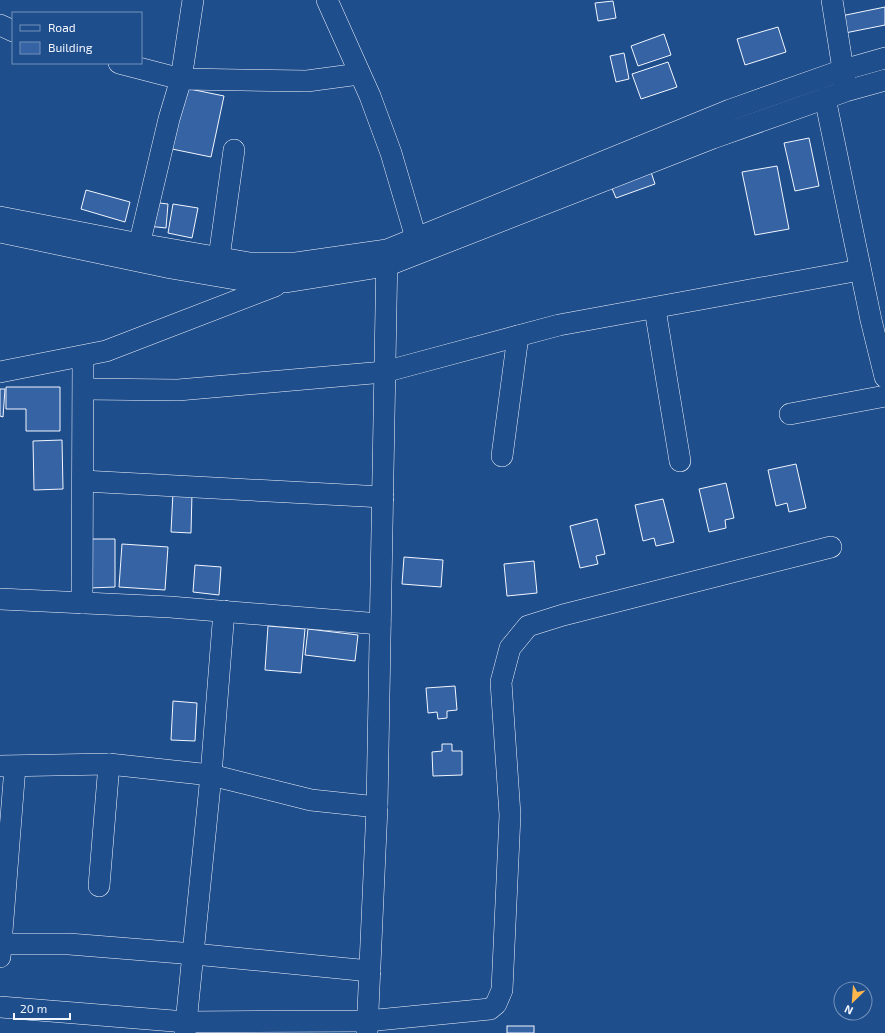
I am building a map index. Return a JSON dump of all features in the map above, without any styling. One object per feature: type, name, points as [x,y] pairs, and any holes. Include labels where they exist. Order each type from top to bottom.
[{"type":"street","points":[[137,253],[169,119],[181,79],[193,0]]},
{"type":"street","points":[[327,0],[370,96],[391,153],[416,238]]},
{"type":"street","points":[[832,0],[846,91]]},
{"type":"street","points":[[0,25],[12,31]]},
{"type":"street","points":[[0,232],[218,267],[386,258],[416,238],[730,110],[843,70],[885,58]]},
{"type":"street","points":[[123,64],[181,79],[307,81],[359,74]]},
{"type":"street","points":[[0,372],[83,357],[106,351],[286,282],[386,258],[825,98],[885,80]]},
{"type":"street","points":[[825,98],[860,270],[885,377]]},
{"type":"street","points":[[218,267],[234,150]]},
{"type":"street","points":[[0,217],[137,253]]},
{"type":"street","points":[[367,1027],[377,807],[386,258]]},
{"type":"street","points":[[218,267],[241,280],[286,282]]},
{"type":"street","points":[[84,389],[178,390],[384,372],[559,325],[655,309],[860,270]]},
{"type":"street","points":[[655,309],[680,461]]},
{"type":"street","points":[[502,456],[518,336]]},
{"type":"street","points":[[82,602],[83,357]]},
{"type":"street","points":[[790,414],[885,396]]},
{"type":"street","points":[[83,481],[382,497]]},
{"type":"street","points":[[0,1007],[186,1027],[367,1027],[490,1009],[496,1004],[502,990],[510,815],[501,682],[510,648],[528,626],[564,614],[831,547]]},
{"type":"street","points":[[0,599],[82,602],[224,611],[380,624]]},
{"type":"street","points":[[186,1027],[211,775],[224,611]]},
{"type":"street","points":[[370,971],[70,944],[0,948],[7,766],[109,764],[211,775],[311,800],[377,807]]},
{"type":"street","points":[[99,886],[109,764]]},
{"type":"building","points":[[613,1],[616,18],[598,21],[595,3]]},
{"type":"building","points":[[885,7],[885,25],[845,33],[841,16]]},
{"type":"building","points":[[778,27],[786,52],[745,65],[737,39]]},
{"type":"building","points":[[664,34],[671,55],[638,66],[631,46]]},
{"type":"building","points":[[624,53],[629,79],[616,82],[610,56]]},
{"type":"building","points":[[668,62],[677,87],[641,99],[632,74]]},
{"type":"building","points":[[185,88],[224,96],[211,157],[172,149]]},
{"type":"building","points":[[809,138],[819,186],[795,191],[784,143]]},
{"type":"building","points":[[777,166],[789,229],[755,235],[742,172]]},
{"type":"building","points":[[651,172],[655,184],[616,198],[611,186]]},
{"type":"building","points":[[86,190],[130,202],[125,222],[81,209]]},
{"type":"building","points":[[151,202],[168,204],[166,228],[148,226]]},
{"type":"building","points":[[173,204],[198,208],[192,238],[168,233]]},
{"type":"building","points":[[6,387],[60,387],[60,431],[26,431],[26,409],[6,409]]},
{"type":"building","points":[[0,389],[5,389],[3,417],[0,416]]},
{"type":"building","points":[[62,440],[63,489],[34,490],[33,441]]},
{"type":"building","points":[[796,464],[806,508],[789,512],[787,503],[776,506],[768,470]]},
{"type":"building","points":[[726,483],[734,518],[725,520],[726,528],[709,532],[699,489]]},
{"type":"building","points":[[173,492],[192,493],[191,533],[171,532]]},
{"type":"building","points":[[663,499],[674,542],[656,546],[654,538],[643,541],[635,505]]},
{"type":"building","points":[[597,519],[605,554],[596,556],[598,564],[580,568],[570,526]]},
{"type":"building","points":[[88,539],[115,539],[115,587],[89,588]]},
{"type":"building","points":[[122,544],[168,547],[165,590],[119,587]]},
{"type":"building","points":[[404,557],[443,560],[441,587],[402,584]]},
{"type":"building","points":[[534,561],[537,593],[507,596],[504,564]]},
{"type":"building","points":[[195,565],[221,567],[219,595],[193,592]]},
{"type":"building","points":[[268,626],[305,629],[301,673],[265,670]]},
{"type":"building","points":[[308,629],[358,635],[355,661],[305,655]]},
{"type":"building","points":[[455,686],[457,710],[447,711],[447,718],[438,719],[437,712],[428,713],[426,688]]},
{"type":"building","points":[[173,701],[197,703],[195,741],[171,740]]},
{"type":"building","points":[[442,744],[452,744],[452,751],[462,751],[462,775],[433,776],[432,752],[442,751]]},
{"type":"building","points":[[507,1026],[534,1026],[534,1033],[507,1033]]}]
